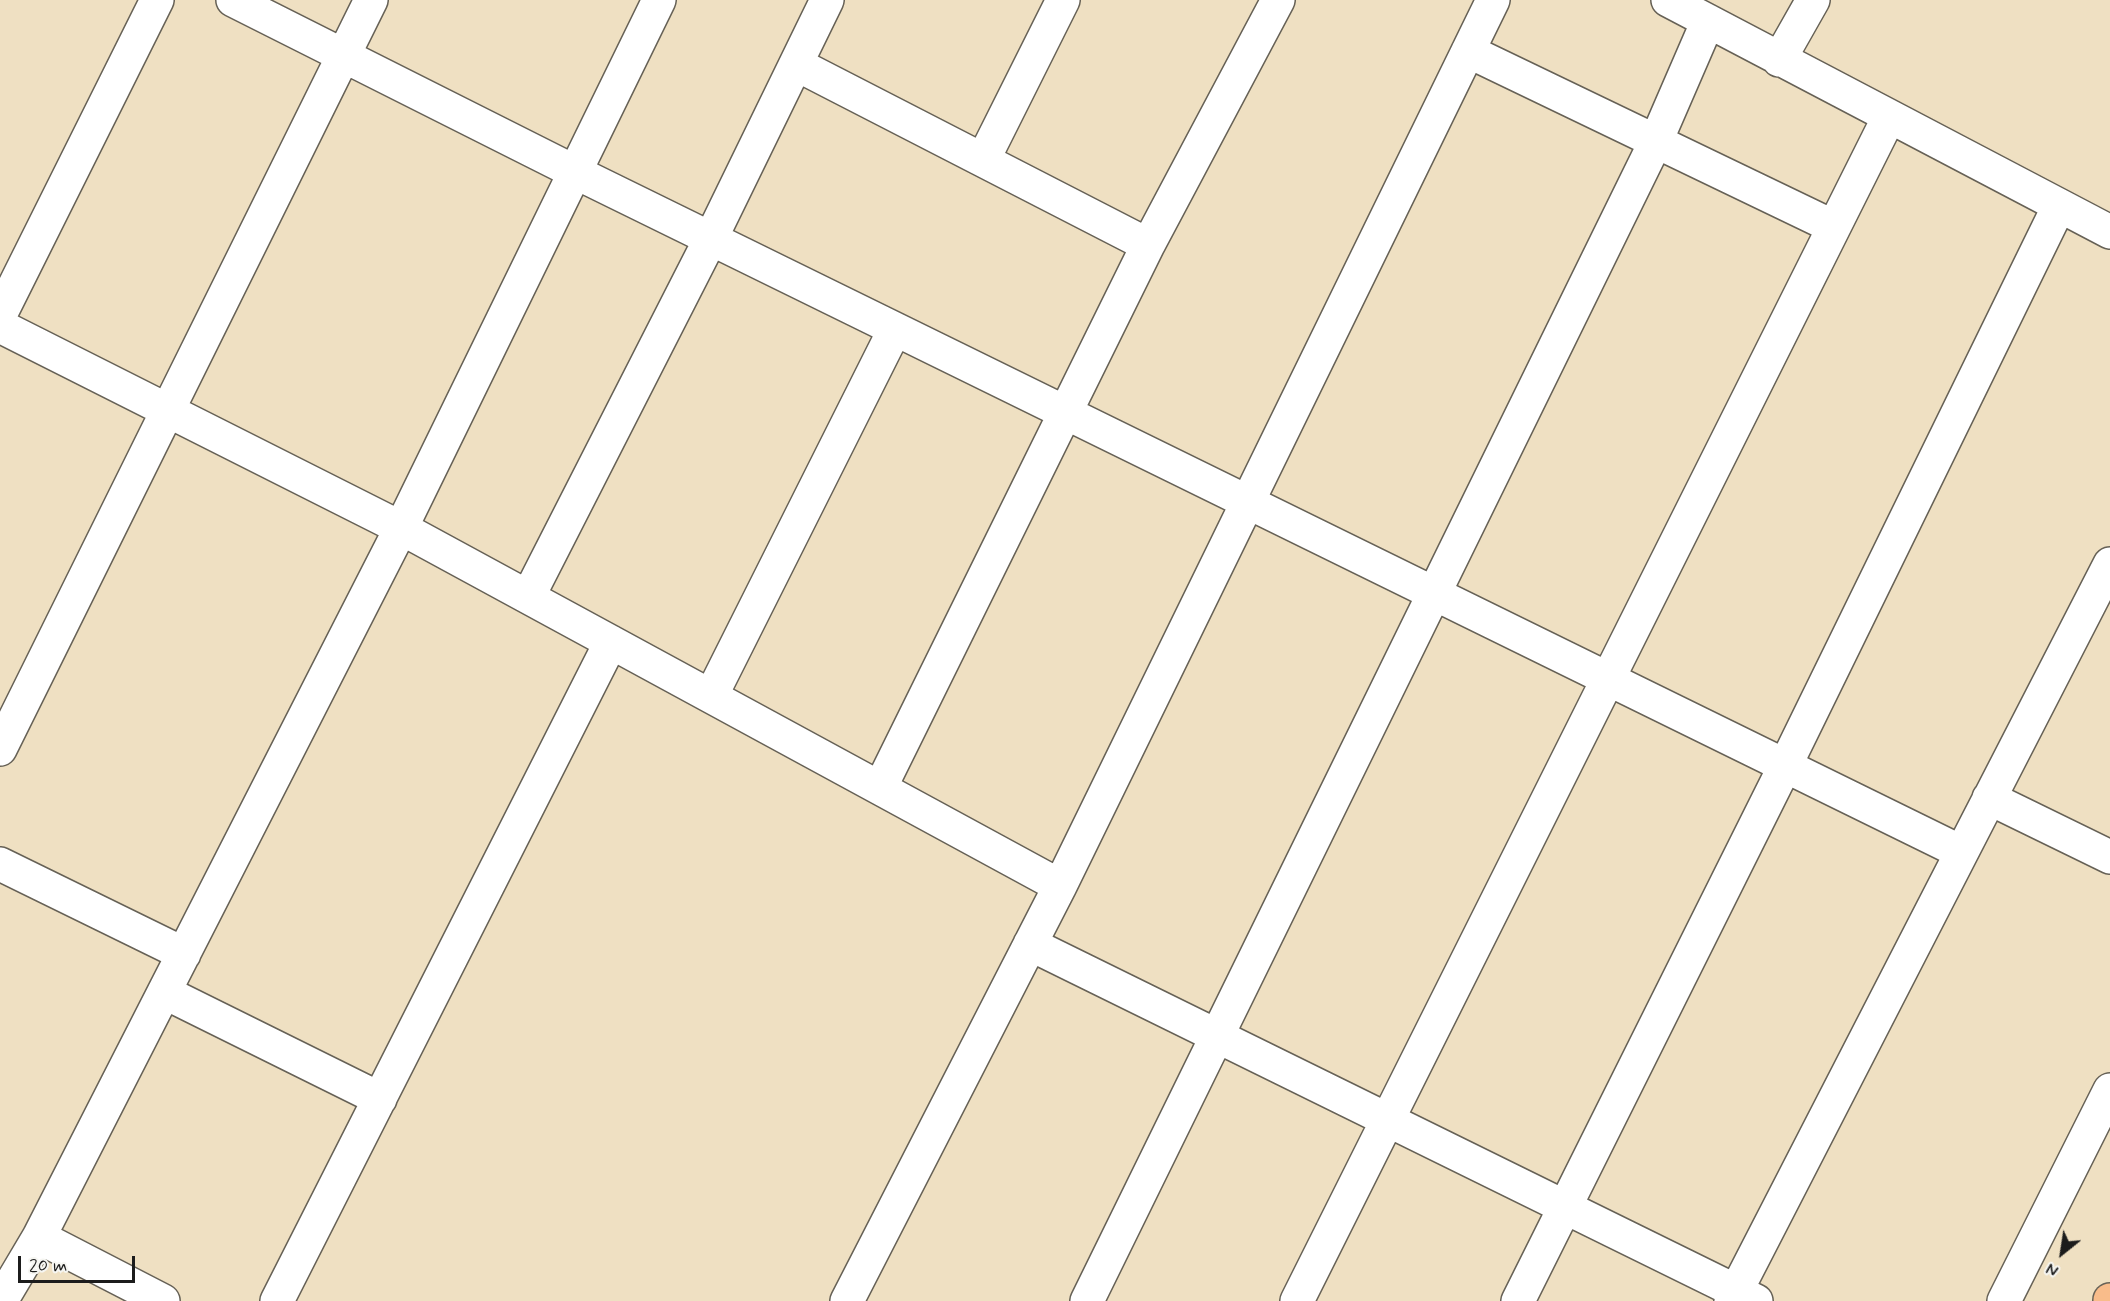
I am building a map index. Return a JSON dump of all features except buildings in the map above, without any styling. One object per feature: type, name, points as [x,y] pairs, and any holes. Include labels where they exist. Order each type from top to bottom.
[{"type":"street","points":[[0,315],[157,0]]},
{"type":"street","points":[[232,0],[575,172],[1961,852]]},
{"type":"street","points":[[0,749],[371,0]]},
{"type":"street","points":[[1,1301],[39,1237],[401,528],[659,0]]},
{"type":"street","points":[[528,597],[711,238],[827,0]]},
{"type":"street","points":[[983,160],[1063,0]]},
{"type":"street","points":[[880,788],[1148,244],[1278,0]]},
{"type":"street","points":[[847,1301],[1060,886],[1493,0]]},
{"type":"street","points":[[1668,0],[2110,232]]},
{"type":"street","points":[[1779,60],[1813,0]]},
{"type":"street","points":[[1088,1301],[1656,141],[1708,21]]},
{"type":"street","points":[[1468,51],[1834,227]]},
{"type":"street","points":[[796,64],[1148,244]]},
{"type":"street","points":[[1297,1301],[1889,117]]},
{"type":"street","points":[[1518,1301],[1785,766],[2059,206]]},
{"type":"street","points":[[0,326],[401,528],[1060,886]]},
{"type":"street","points":[[711,696],[895,329]]},
{"type":"street","points":[[1030,944],[1565,1207],[1741,1298],[1961,852],[2110,564]]},
{"type":"street","points":[[277,1301],[611,642]]},
{"type":"street","points":[[1989,798],[2110,857]]},
{"type":"street","points":[[0,864],[184,954]]},
{"type":"street","points":[[164,992],[380,1099]]},
{"type":"street","points":[[2004,1301],[2110,1090]]},
{"type":"street","points":[[39,1237],[163,1301]]}]
